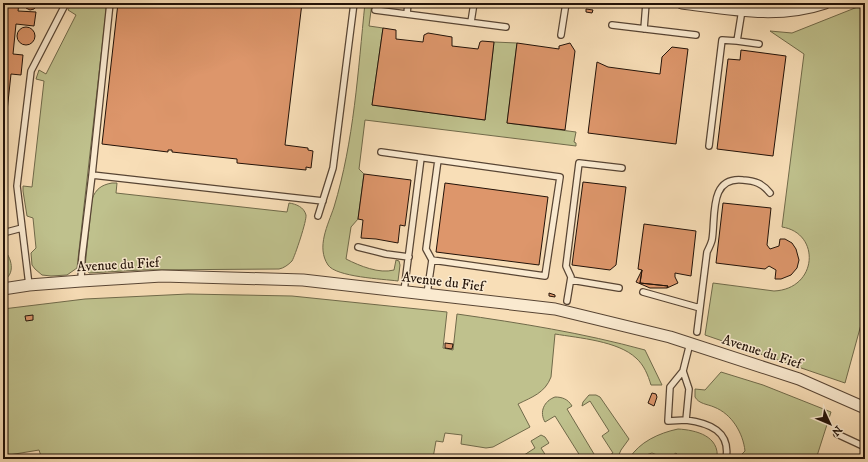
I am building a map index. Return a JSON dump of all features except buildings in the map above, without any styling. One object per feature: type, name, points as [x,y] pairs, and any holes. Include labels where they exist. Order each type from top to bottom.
[{"type":"street","points":[[682,3],[758,12],[784,12],[800,10],[825,3]]},
{"type":"street","name":"Avenue du Fief","points":[[3,289],[29,285],[162,276],[303,280],[555,309],[690,343],[799,378],[865,408]]},
{"type":"lane","points":[[29,285],[17,186],[31,71],[66,3]]},
{"type":"lane","points":[[81,281],[82,256],[110,3]]},
{"type":"lane","points":[[318,216],[333,168],[354,3]]},
{"type":"lane","points":[[407,14],[408,3]]},
{"type":"lane","points":[[471,22],[474,3]]},
{"type":"lane","points":[[561,35],[566,3]]},
{"type":"lane","points":[[644,29],[646,3]]},
{"type":"lane","points":[[376,10],[506,27]]},
{"type":"lane","points":[[737,41],[742,10]]},
{"type":"lane","points":[[612,25],[696,35]]},
{"type":"lane","points":[[709,146],[722,40],[759,44]]},
{"type":"lane","points":[[381,152],[560,177],[546,276],[432,260]]},
{"type":"lane","points":[[404,292],[421,158]]},
{"type":"lane","points":[[427,294],[432,260],[426,249],[438,160]]},
{"type":"lane","points":[[567,301],[571,277],[566,266],[579,163],[622,168]]},
{"type":"lane","points":[[92,175],[323,201]]},
{"type":"lane","points":[[697,332],[707,252],[712,242],[716,196],[720,189],[732,180],[737,179],[756,181],[770,193]]},
{"type":"lane","points":[[3,233],[22,228]]},
{"type":"lane","points":[[358,247],[380,253],[409,257]]},
{"type":"lane","points":[[570,280],[620,288]]},
{"type":"lane","points":[[643,292],[700,308]]},
{"type":"lane","points":[[690,343],[683,371],[670,386],[668,421],[686,420],[701,422],[715,428],[722,435],[726,444],[726,459]]},
{"type":"lane","points":[[683,371],[689,388],[686,420]]},
{"type":"lane","points":[[837,434],[865,447]]},
{"type":"green space","points":[[72,3],[107,3],[77,268],[67,275],[51,276],[42,275],[32,265],[31,253],[36,248],[33,218],[27,216],[23,186],[32,187],[44,81],[36,79],[39,70],[46,74],[76,15],[68,10]]},
{"type":"green space","points":[[365,3],[372,3],[369,26],[383,28],[372,105],[485,120],[494,42],[517,43],[507,123],[576,132],[574,142],[576,143],[576,146],[365,120],[359,169],[364,174],[358,219],[351,227],[346,259],[363,267],[382,271],[394,270],[396,260],[399,261],[398,281],[360,277],[340,272],[328,265],[323,251],[324,236],[341,182],[351,131]]},
{"type":"green space","points":[[732,3],[798,3],[766,6]]},
{"type":"green space","points":[[865,4],[865,310],[845,383],[705,335],[713,283],[774,291],[789,288],[799,281],[806,271],[809,260],[808,249],[803,239],[795,231],[782,227],[804,54],[770,31],[792,33]]},
{"type":"green space","points":[[112,183],[117,183],[116,193],[287,212],[289,203],[292,203],[299,206],[305,212],[306,218],[292,261],[283,268],[142,270],[89,273],[85,267],[92,199],[99,188]]},
{"type":"green space","points":[[3,249],[9,257],[11,270],[7,278],[3,280]]},
{"type":"green space","points":[[188,294],[292,296],[447,312],[443,348],[453,350],[457,314],[575,334],[645,350],[662,385],[651,385],[645,370],[639,361],[628,352],[598,341],[555,334],[551,377],[542,391],[518,404],[530,427],[493,447],[486,448],[461,444],[462,435],[445,433],[443,442],[436,441],[434,459],[42,459],[39,450],[3,456],[3,309],[85,299]]},
{"type":"green space","points":[[721,372],[763,385],[831,412],[816,459],[737,459],[745,451],[742,438],[736,425],[726,414],[701,402],[695,397],[695,389],[705,390]]},
{"type":"green space","points":[[589,395],[596,395],[600,397],[629,439],[621,450],[617,459],[603,459],[613,453],[602,436],[609,431],[590,401],[582,406],[583,402]]},
{"type":"green space","points":[[555,397],[565,399],[572,406],[567,409],[597,459],[582,459],[555,416],[545,422],[542,414],[545,404]]},
{"type":"green space","points":[[678,429],[699,433],[711,440],[717,451],[717,459],[681,459],[676,453],[667,459],[652,453],[638,458],[629,459],[638,448],[650,439]]},
{"type":"green space","points":[[541,435],[545,437],[549,443],[541,448],[548,459],[518,459],[535,448],[531,441]]}]
